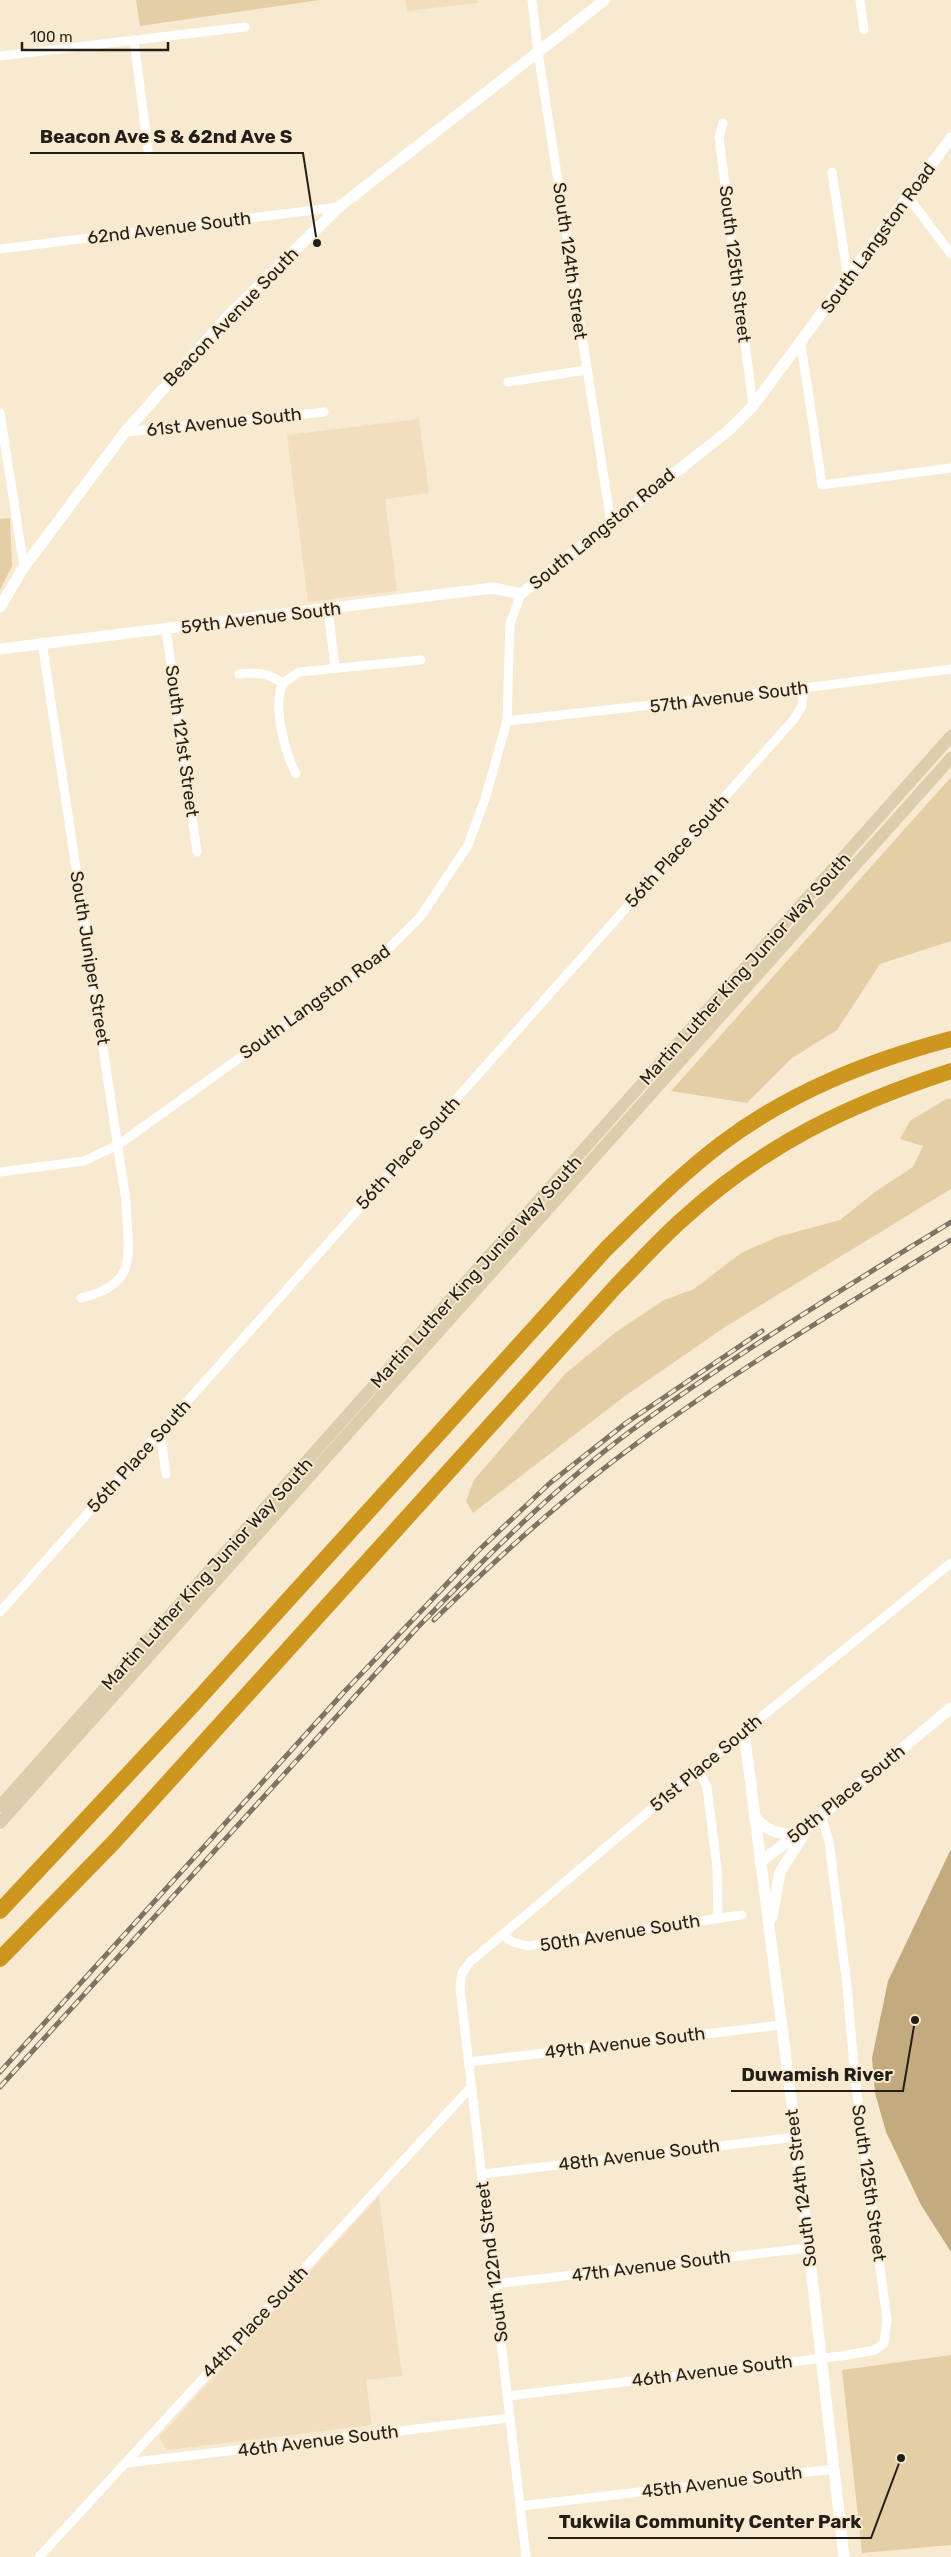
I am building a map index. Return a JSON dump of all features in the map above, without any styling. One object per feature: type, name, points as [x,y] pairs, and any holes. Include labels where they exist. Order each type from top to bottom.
[{"type":"highway","points":[[0,1911],[191,1707],[605,1250],[674,1182],[720,1145],[759,1118],[790,1100],[852,1069],[951,1039]]},
{"type":"highway","points":[[0,1959],[114,1842],[617,1285],[683,1218],[721,1186],[777,1146],[842,1111],[892,1090],[951,1071]]},
{"type":"main road","name":"Martin Luther King Junior Way South","points":[[0,1806],[951,736]]},
{"type":"main road","name":"Martin Luther King Junior Way South","points":[[0,1824],[951,758]]},
{"type":"street","name":"South 124th Street","points":[[532,0],[538,52],[586,370],[611,523]]},
{"type":"street","points":[[860,0],[864,30]]},
{"type":"street","name":"Beacon Avenue South","points":[[0,607],[24,566],[125,432],[229,315],[339,207],[604,1]]},
{"type":"street","points":[[0,56],[245,27]]},
{"type":"street","points":[[134,40],[148,150]]},
{"type":"street","name":"South 125th Street","points":[[723,123],[719,137],[753,406]]},
{"type":"street","name":"South Langston Road","points":[[0,1172],[84,1161],[118,1144],[379,958],[421,916],[468,845],[485,799],[507,721],[510,624],[521,594],[728,431],[753,406],[801,344],[951,138]]},
{"type":"street","points":[[832,172],[848,279]]},
{"type":"street","points":[[908,197],[951,254]]},
{"type":"street","name":"62nd Avenue South","points":[[0,249],[339,207]]},
{"type":"street","points":[[801,344],[822,485],[951,468]]},
{"type":"street","points":[[508,382],[586,370]]},
{"type":"street","name":"61st Avenue South","points":[[125,432],[324,412]]},
{"type":"street","points":[[0,413],[24,566]]},
{"type":"street","name":"59th Avenue South","points":[[0,649],[42,642],[166,629],[493,588],[521,594]]},
{"type":"street","points":[[328,609],[335,667]]},
{"type":"street","name":"South 121st Street","points":[[166,629],[197,852]]},
{"type":"street","name":"South Juniper Street","points":[[42,642],[126,1201],[128,1265],[124,1275],[102,1294],[82,1298]]},
{"type":"street","points":[[296,774],[287,755],[279,708],[278,699],[283,683],[299,672],[421,660]]},
{"type":"street","name":"57th Avenue South","points":[[507,721],[804,688],[951,669]]},
{"type":"street","points":[[239,674],[258,672],[267,674],[283,683]]},
{"type":"street","name":"56th Place South","points":[[0,1612],[794,719],[802,706],[804,688]]},
{"type":"street","points":[[160,1432],[166,1474]]},
{"type":"street","name":"51st Place South","points":[[465,1968],[698,1769],[951,1563]]},
{"type":"street","name":"50th Place South","points":[[760,1862],[806,1829],[951,1708]]},
{"type":"street","name":"South 124th Street","points":[[744,1731],[796,2137],[844,2557]]},
{"type":"street","points":[[698,1769],[708,1787],[717,1868],[718,1918]]},
{"type":"street","name":"South 125th Street","points":[[821,1816],[829,1841],[847,1986],[855,2078],[887,2320],[884,2343]]},
{"type":"street","points":[[755,1817],[763,1826],[774,1832],[788,1835],[806,1829]]},
{"type":"street","points":[[771,1951],[776,1888],[786,1861],[806,1829]]},
{"type":"street","name":"50th Place South","points":[[760,1862],[786,1861]]},
{"type":"street","name":"50th Avenue South","points":[[502,1935],[513,1942],[528,1946],[742,1915]]},
{"type":"street","name":"South 122nd Street","points":[[465,1968],[460,1988],[526,2557]]},
{"type":"street","name":"49th Avenue South","points":[[468,2062],[781,2025]]},
{"type":"street","name":"44th Place South","points":[[40,2557],[471,2086]]},
{"type":"street","name":"48th Avenue South","points":[[482,2174],[796,2137]]},
{"type":"street","name":"47th Avenue South","points":[[495,2284],[808,2248]]},
{"type":"street","name":"46th Avenue South","points":[[508,2396],[871,2352],[884,2343]]},
{"type":"street","name":"46th Avenue South","points":[[126,2463],[510,2418]]},
{"type":"street","name":"45th Avenue South","points":[[521,2506],[834,2469]]},
{"type":"shaded area","points":[[136,0],[320,0],[140,26]]},
{"type":"shaded area","points":[[405,0],[477,0],[477,3],[407,11]]},
{"type":"shaded area","points":[[419,419],[429,493],[385,499],[397,591],[308,602],[287,435]]},
{"type":"shaded area","points":[[10,518],[12,566],[0,590],[0,519]]},
{"type":"shaded area","points":[[951,777],[951,941],[880,964],[837,1030],[792,1058],[747,1103],[671,1091]]},
{"type":"shaded area","points":[[946,1099],[951,1099],[951,1189],[725,1327],[625,1396],[473,1513],[466,1501],[474,1480],[565,1374],[616,1332],[664,1300],[694,1289],[741,1253],[777,1237],[840,1220],[875,1192],[913,1167],[923,1146],[900,1139],[910,1121]]},
{"type":"shaded area","points":[[951,1849],[951,2252],[921,2205],[886,2132],[875,2093],[872,2058],[888,1981]]},
{"type":"shaded area","points":[[379,2196],[402,2376],[366,2380],[372,2425],[167,2450],[159,2437]]},
{"type":"shaded area","points":[[951,2355],[951,2545],[862,2553],[842,2370]]},
{"type":"railway","points":[[0,2087],[418,1627],[548,1500],[603,1452],[710,1375],[789,1323],[951,1222]]},
{"type":"railway","points":[[434,1620],[534,1527],[640,1441],[754,1362],[951,1240]]},
{"type":"railway","points":[[0,2072],[344,1692],[478,1551],[550,1483],[626,1423],[762,1331]]},
{"type":"place","name":"Beacon Ave S & 62nd Ave S","points":[[317,243]]},
{"type":"place","name":"Duwamish River","points":[[915,2020]]},
{"type":"place","name":"Tukwila Community Center Park","points":[[901,2458]]}]
